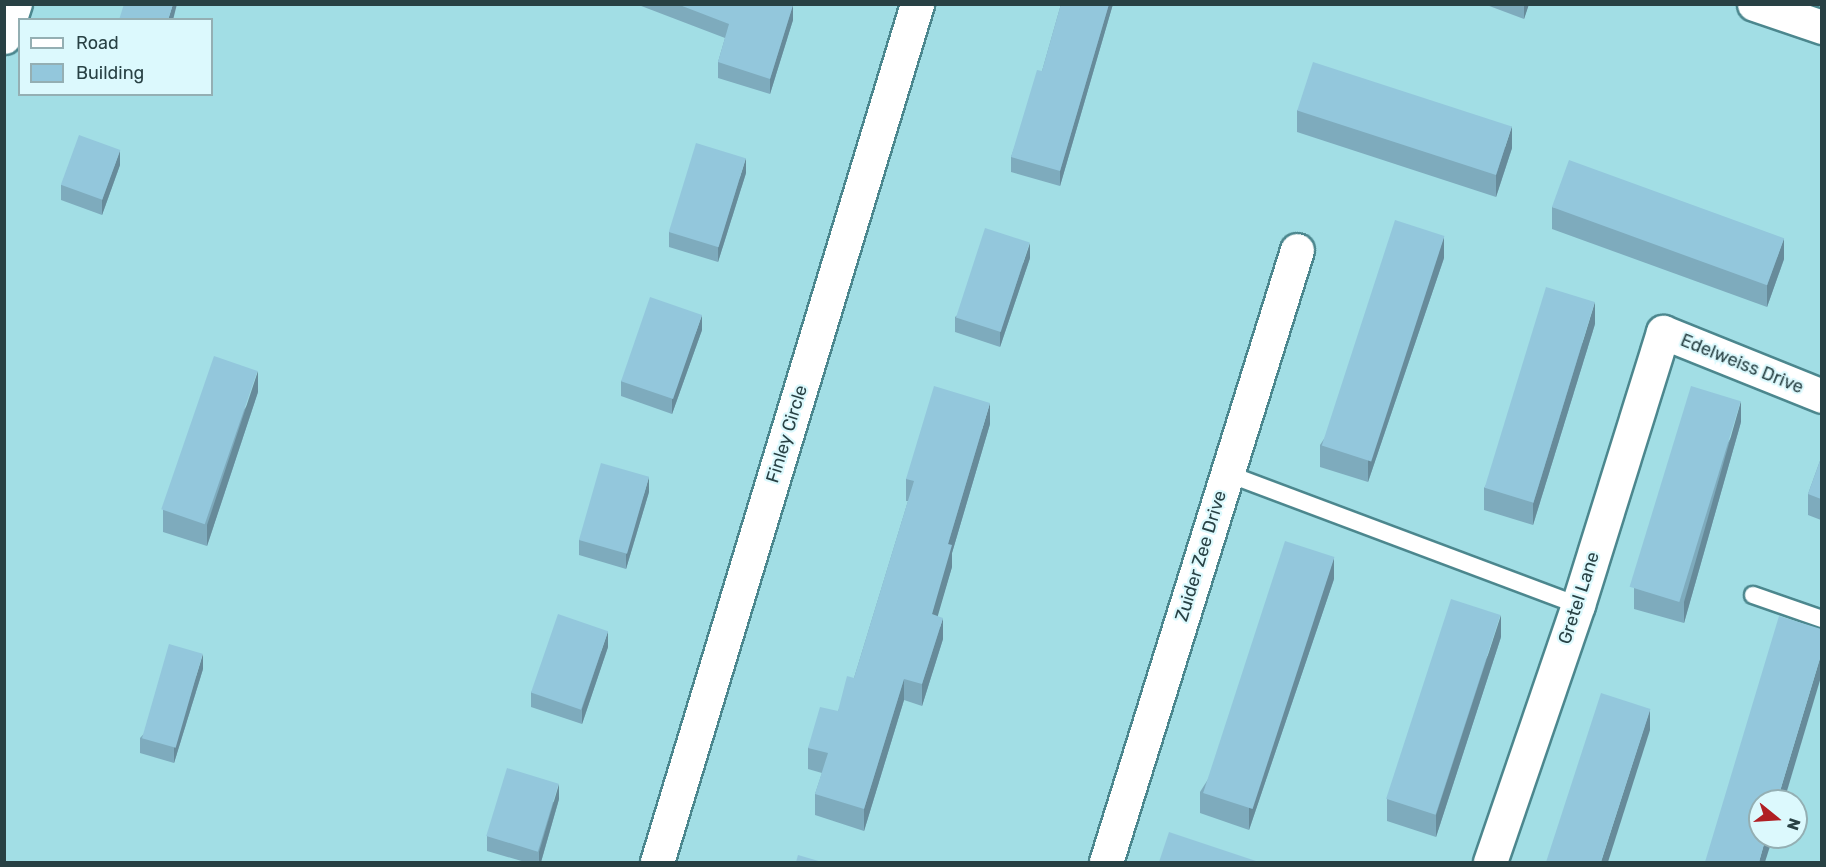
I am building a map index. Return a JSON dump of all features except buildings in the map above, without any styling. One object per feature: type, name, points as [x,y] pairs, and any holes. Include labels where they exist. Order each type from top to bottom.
[{"type":"street","points":[[4,37],[15,4]]},
{"type":"street","name":"Finley Circle","points":[[657,862],[917,4]]},
{"type":"street","points":[[1754,4],[1821,27]]},
{"type":"street","name":"Zuider Zee Drive","points":[[1106,862],[1297,250]]},
{"type":"street","name":"Edelweiss Drive","points":[[1663,332],[1821,396]]},
{"type":"street","name":"Gretel Lane","points":[[1490,862],[1578,605],[1663,332]]},
{"type":"lane","points":[[1226,473],[1578,605]]},
{"type":"lane","points":[[1753,595],[1821,619]]}]
